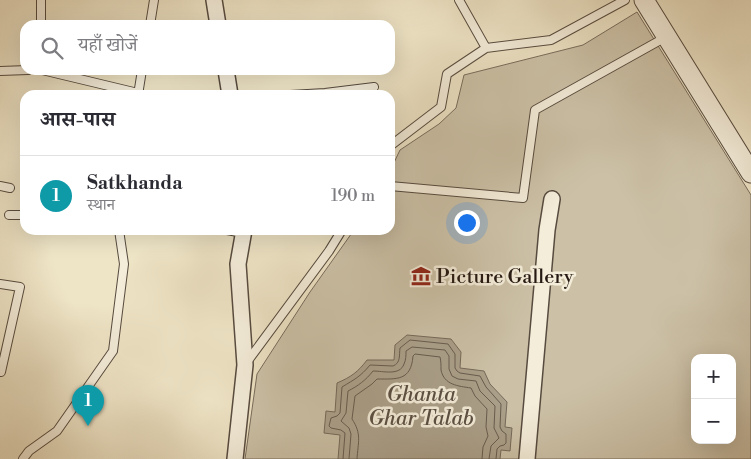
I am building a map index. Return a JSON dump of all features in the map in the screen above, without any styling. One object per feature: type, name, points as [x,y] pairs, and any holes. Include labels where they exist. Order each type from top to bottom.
[{"type":"street","points":[[214,0],[217,20]]},
{"type":"street","points":[[644,0],[751,173]]},
{"type":"street","points":[[227,75],[229,90]]},
{"type":"street","points":[[527,459],[547,230],[552,199]]},
{"type":"street","points":[[235,459],[245,365],[238,264],[243,235]]},
{"type":"lane","points":[[41,0],[41,20]]},
{"type":"lane","points":[[151,20],[154,0]]},
{"type":"lane","points":[[459,0],[486,48]]},
{"type":"lane","points":[[395,142],[441,107],[447,74],[486,48],[551,40],[625,0]]},
{"type":"lane","points":[[395,186],[523,198],[535,110],[666,37]]},
{"type":"lane","points":[[0,71],[20,70]]},
{"type":"lane","points":[[62,75],[122,90]]},
{"type":"lane","points":[[139,90],[141,75]]},
{"type":"lane","points":[[350,90],[374,87]]},
{"type":"lane","points":[[0,186],[10,188]]},
{"type":"lane","points":[[9,215],[20,215]]},
{"type":"lane","points":[[23,459],[29,451],[57,431],[113,351],[124,264],[120,235]]},
{"type":"lane","points":[[245,365],[339,235]]},
{"type":"lane","points":[[0,284],[20,287],[1,372]]},
{"type":"shaded area","points":[[637,12],[751,195],[751,459],[245,459],[257,374],[310,292],[350,235],[395,235],[395,160],[400,150],[439,124],[456,108],[464,75],[583,45]]},
{"type":"water","name":"Ghanta Ghar Talab","points":[[407,335],[451,339],[461,352],[460,368],[484,371],[490,384],[507,402],[505,427],[512,428],[510,451],[501,450],[500,459],[338,459],[340,435],[324,433],[326,411],[335,412],[337,383],[354,374],[367,360],[394,360],[395,345]]},
{"type":"place","name":"Picture Gallery","points":[[421,276]]},
{"type":"place","name":"Satkhanda","points":[[88,426]]}]
